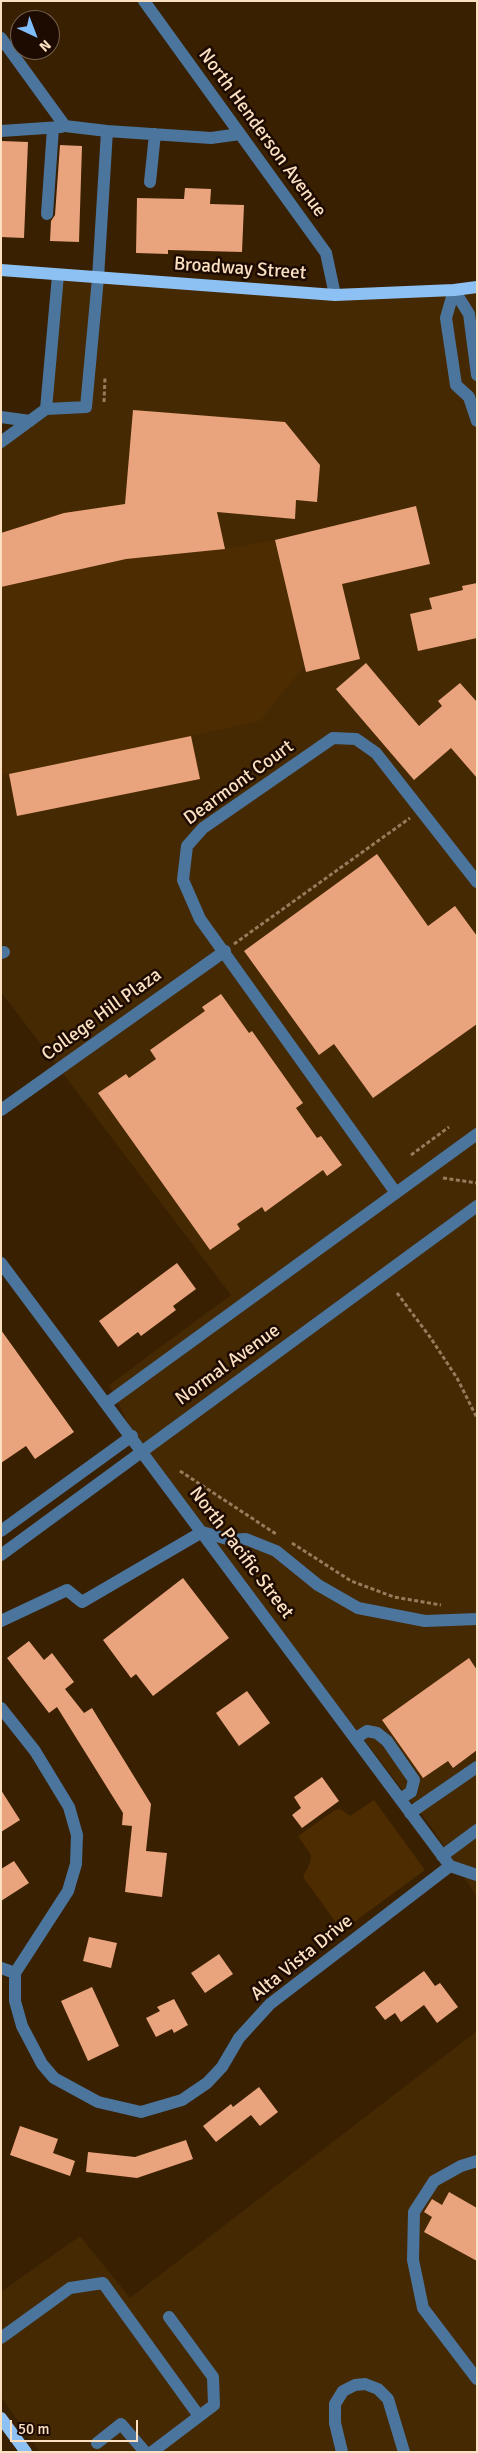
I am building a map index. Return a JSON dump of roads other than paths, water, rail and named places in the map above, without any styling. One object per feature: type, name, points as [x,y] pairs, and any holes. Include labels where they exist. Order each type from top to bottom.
[{"type":"main road","name":"Broadway Street","points":[[1,270],[335,295],[454,290],[477,287]]},
{"type":"main road","points":[[1,2418],[26,2452]]},
{"type":"street","name":"North Henderson Avenue","points":[[144,1],[326,253],[335,295]]},
{"type":"street","points":[[1,38],[59,127],[47,214]]},
{"type":"street","points":[[1,131],[59,127],[211,138],[240,134]]},
{"type":"street","points":[[1,442],[46,409],[86,407],[98,278],[107,131]]},
{"type":"street","points":[[150,182],[154,134]]},
{"type":"street","points":[[46,409],[58,275]]},
{"type":"street","points":[[454,290],[469,314],[477,376],[469,397]]},
{"type":"street","points":[[454,290],[446,318],[456,384],[469,397],[477,421]]},
{"type":"street","points":[[1,417],[30,421]]},
{"type":"street","name":"Dearmont Court","points":[[396,1193],[225,950],[200,918],[183,880],[187,846],[203,828],[333,738],[356,739],[376,753],[477,882]]},
{"type":"street","name":"College Hill Plaza","points":[[1,1110],[225,950]]},
{"type":"street","points":[[107,1403],[477,1134]]},
{"type":"street","name":"Normal Avenue","points":[[1,1555],[477,1206]]},
{"type":"street","name":"North Pacific Street","points":[[1,1263],[132,1436],[450,1866]]},
{"type":"street","points":[[1,1531],[132,1436]]},
{"type":"street","points":[[1,1621],[67,1590],[82,1602],[202,1532],[232,1540],[246,1540],[276,1551],[318,1585],[358,1608],[425,1622],[477,1619]]},
{"type":"street","points":[[1,1708],[34,1751],[69,1807],[77,1835],[76,1864],[68,1891],[15,1973],[1,1968]]},
{"type":"street","points":[[356,1738],[367,1731],[377,1733],[387,1741],[414,1780],[411,1792],[400,1799]]},
{"type":"street","points":[[410,1813],[477,1768]]},
{"type":"street","points":[[442,1856],[477,1830]]},
{"type":"street","points":[[450,1866],[477,1875]]},
{"type":"street","name":"Alta Vista Drive","points":[[15,1973],[16,2001],[22,2026],[38,2057],[54,2078],[98,2102],[141,2112],[182,2100],[207,2084],[222,2067],[239,2038],[270,2004],[450,1866]]},
{"type":"street","points":[[477,2161],[461,2166],[434,2181],[414,2212],[413,2260],[423,2308],[477,2379]]},
{"type":"street","points":[[1,2338],[70,2288],[103,2283],[199,2416]]},
{"type":"street","points":[[152,2452],[214,2405],[213,2377],[169,2317]]},
{"type":"street","points":[[342,2452],[335,2423],[335,2404],[344,2391],[354,2385],[365,2384],[378,2389],[388,2399],[404,2452]]},
{"type":"street","points":[[97,2443],[121,2424],[145,2452]]}]
